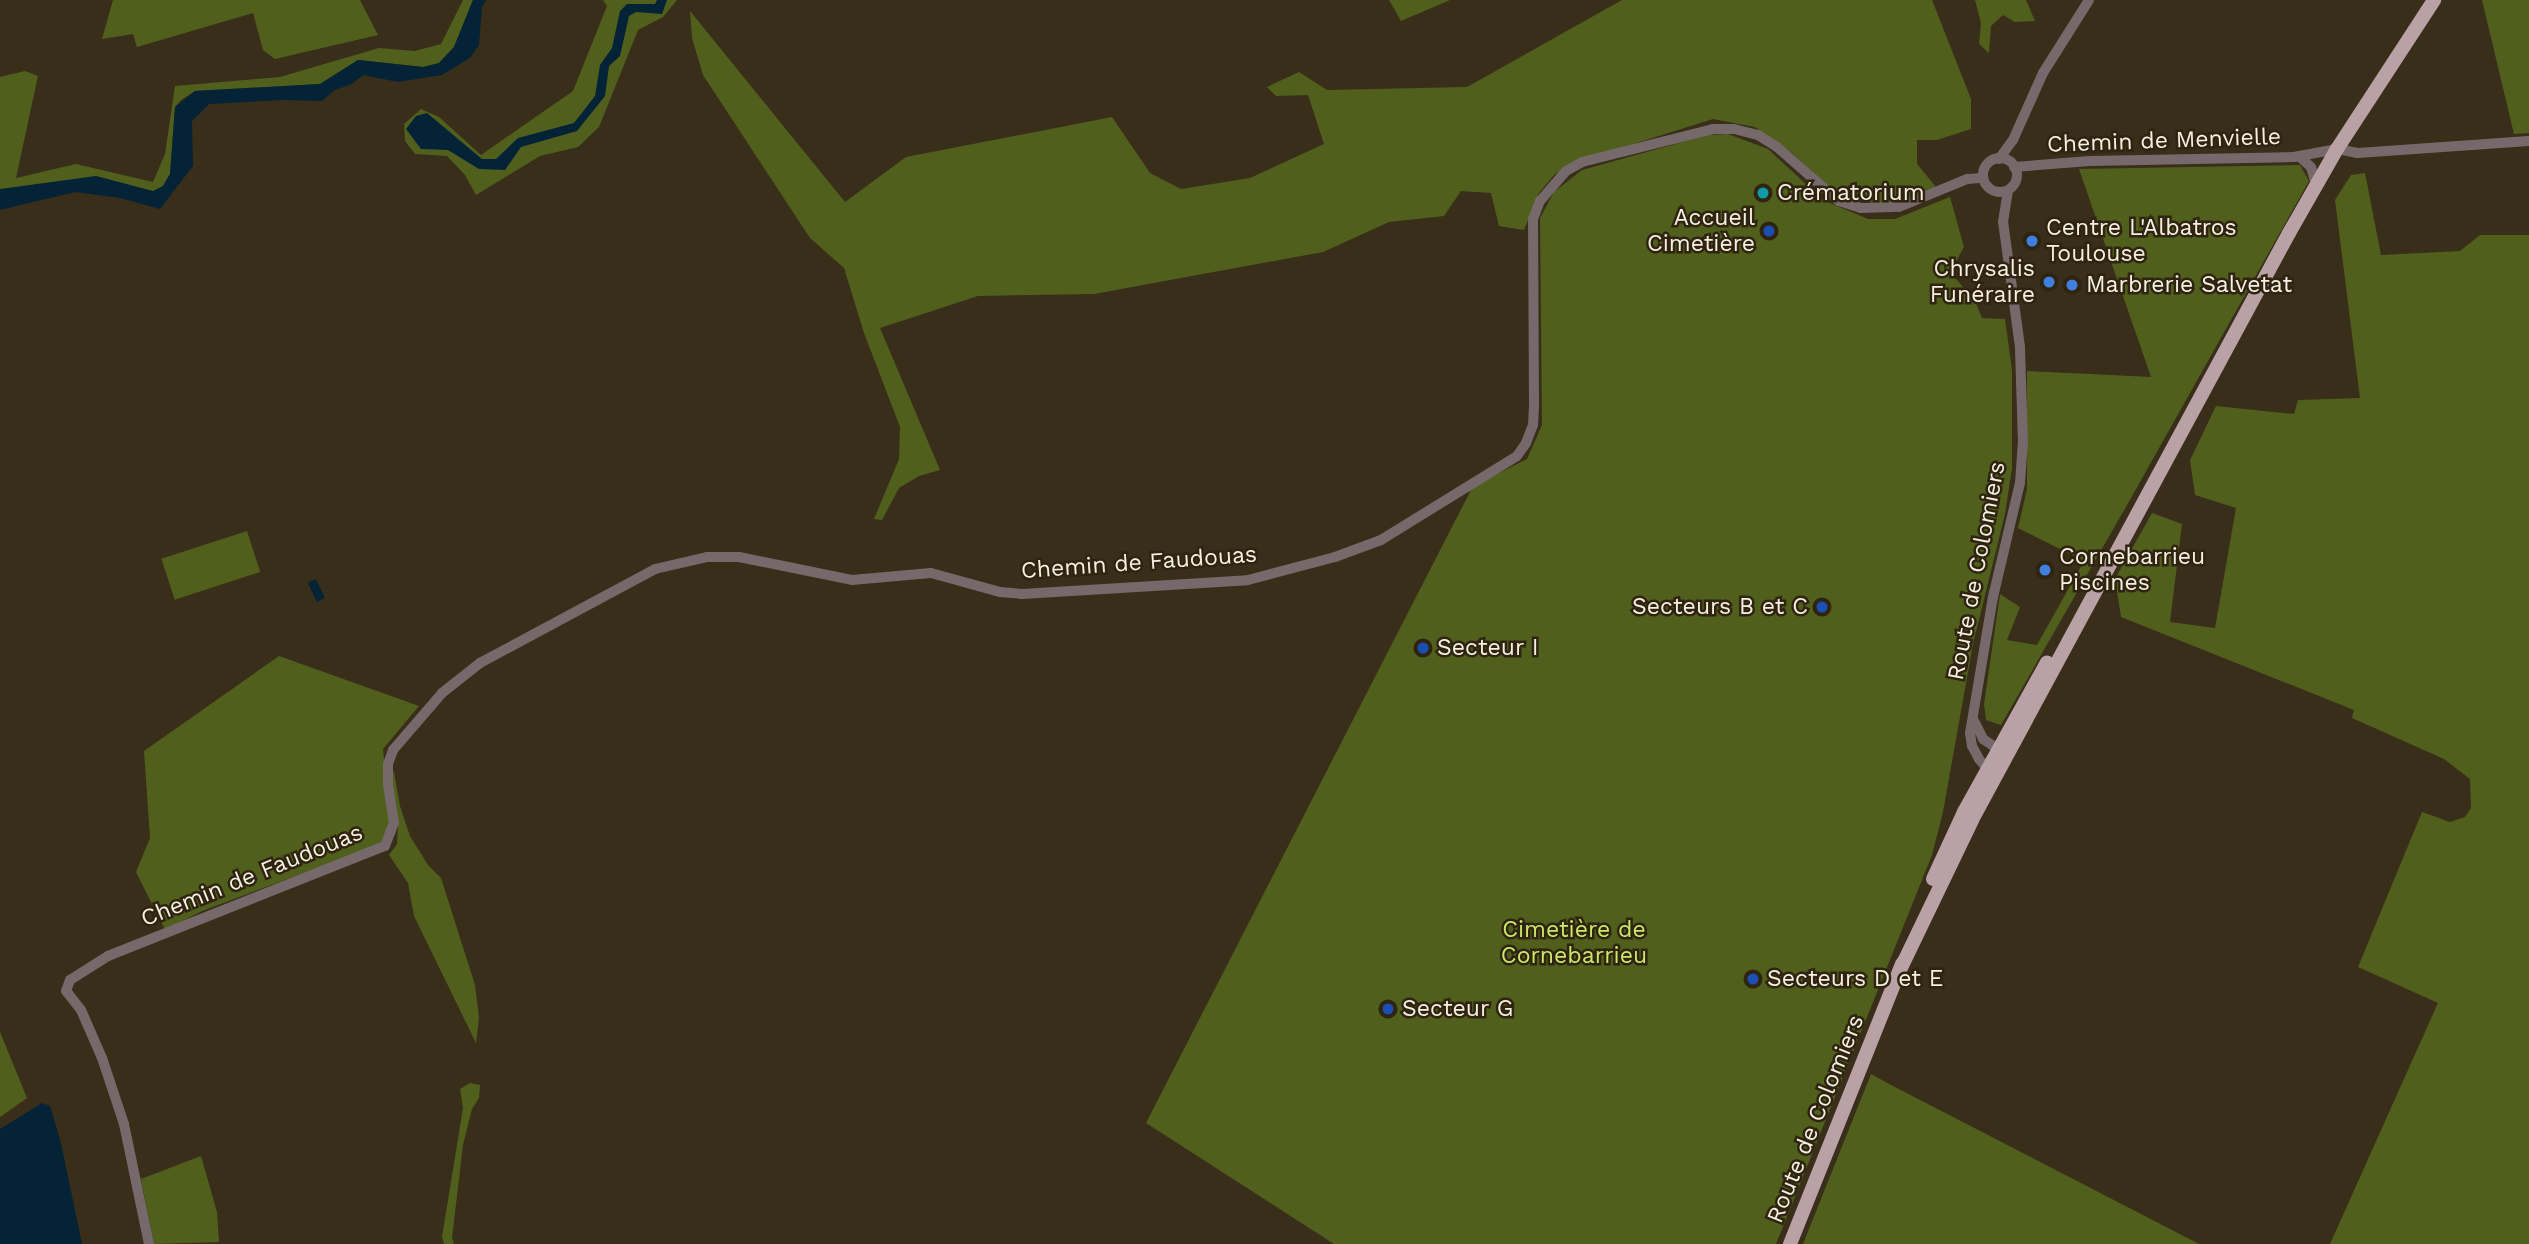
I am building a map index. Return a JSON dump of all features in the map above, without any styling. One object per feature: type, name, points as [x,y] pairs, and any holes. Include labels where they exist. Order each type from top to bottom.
[{"type":"main road","points":[[1995,761],[2163,464],[2316,184],[2434,0]]},
{"type":"main road","name":"Route de Colomiers","points":[[1790,1244],[1935,876],[1995,761]]},
{"type":"street","points":[[2013,140],[2016,179],[2008,190],[1993,191],[1983,178],[1988,163],[1999,159],[2013,140],[2043,73],[2089,0]]},
{"type":"street","name":"Chemin de Faudouas","points":[[149,1244],[124,1124],[102,1058],[81,1010],[66,991],[71,980],[107,957],[385,846],[394,822],[388,783],[388,764],[393,750],[442,693],[480,663],[655,569],[707,557],[739,557],[852,580],[931,573],[1000,592],[1022,594],[1248,580],[1335,557],[1391,534],[1517,456],[1526,443],[1533,425],[1534,406],[1533,219],[1539,201],[1566,170],[1582,162],[1713,129],[1758,135],[1777,147],[1830,195],[1861,208],[1899,207],[1968,179],[1983,178]]},
{"type":"street","name":"Chemin de Menvielle","points":[[2013,165],[2035,167],[2090,161],[2298,158],[2529,141]]},
{"type":"street","name":"Chemin de Menvielle","points":[[2298,158],[2311,167],[2316,184]]},
{"type":"street","points":[[1999,159],[2013,165]]},
{"type":"street","name":"Chemin de Menvielle","points":[[2016,179],[2035,167]]},
{"type":"street","name":"Route de Colomiers","points":[[2003,222],[2008,190]]},
{"type":"street","name":"Route de Colomiers","points":[[1993,191],[2003,222],[2017,318],[2023,443],[2020,483],[1993,597],[1973,719],[1972,746],[1995,761]]},
{"type":"street","points":[[1973,719],[1995,761]]},
{"type":"green space","points":[[113,0],[360,0],[378,35],[275,59],[263,50],[253,13],[137,47],[133,34],[102,39]]},
{"type":"green space","points":[[463,0],[473,0],[454,47],[439,63],[423,67],[358,60],[320,84],[195,91],[175,107],[170,174],[163,186],[151,195],[89,181],[0,193],[0,77],[25,71],[38,76],[16,178],[76,164],[153,182],[165,154],[175,86],[280,77],[379,48],[415,51],[441,44]]},
{"type":"green space","points":[[603,0],[677,0],[663,17],[638,30],[599,127],[578,147],[540,156],[476,195],[465,175],[447,156],[415,154],[405,141],[404,124],[421,109],[439,117],[481,155],[573,91],[607,6]]},
{"type":"green space","points":[[1389,0],[1450,0],[1401,21]]},
{"type":"green space","points":[[1622,0],[1932,0],[1971,99],[1971,129],[1937,140],[1917,140],[1917,164],[1936,187],[1908,199],[1881,204],[1849,198],[1825,183],[1792,153],[1755,127],[1713,119],[1579,161],[1555,174],[1539,193],[1524,230],[1499,226],[1491,193],[1461,191],[1444,216],[1389,222],[1323,252],[1094,294],[978,296],[880,328],[940,470],[919,476],[899,488],[882,520],[874,519],[899,459],[900,427],[864,333],[844,268],[810,238],[703,75],[692,38],[690,11],[845,202],[906,157],[1112,117],[1150,173],[1181,189],[1250,178],[1324,144],[1308,95],[1276,96],[1267,87],[1299,72],[1327,90],[1467,87]]},
{"type":"green space","points":[[1975,0],[2026,0],[2035,21],[2015,22],[2003,15],[1991,26],[1989,53],[1979,44],[1981,23]]},
{"type":"green space","points":[[2482,0],[2529,0],[2529,133],[2514,134]]},
{"type":"green space","name":"Cimetière de Cornebarrieu","points":[[1728,134],[1768,149],[1823,200],[1868,219],[1895,219],[1950,197],[1964,247],[1950,272],[1975,301],[1982,318],[2005,319],[2012,370],[2012,468],[2005,514],[1973,644],[1943,812],[1932,855],[1776,1244],[1334,1244],[1146,1123],[1473,486],[1527,459],[1542,425],[1540,218],[1554,192],[1582,170],[1708,135]]},
{"type":"green space","points":[[2300,165],[2309,181],[2131,498],[2001,725],[1986,720],[1984,704],[2000,594],[2020,607],[2007,640],[2037,645],[2084,561],[2018,528],[2027,489],[2027,371],[2151,377],[2079,169]]},
{"type":"green space","points":[[2365,173],[2381,255],[2460,251],[2480,235],[2529,235],[2529,1244],[2330,1244],[2438,1003],[2358,967],[2422,812],[2450,822],[2465,817],[2471,808],[2470,779],[2444,759],[2352,718],[2354,710],[2121,617],[2115,579],[2152,513],[2182,524],[2170,622],[2215,628],[2236,508],[2195,495],[2190,460],[2216,406],[2294,414],[2298,400],[2360,398],[2335,200],[2351,175]]},
{"type":"green space","points":[[247,531],[260,572],[175,600],[161,559]]},
{"type":"green space","points":[[279,656],[419,706],[383,749],[390,817],[388,831],[379,845],[202,911],[165,930],[136,872],[150,838],[144,751]]},
{"type":"green space","points":[[394,772],[400,806],[410,836],[428,865],[441,878],[475,985],[479,1018],[476,1043],[414,916],[408,883],[389,855],[397,844],[398,825],[390,774]]},
{"type":"green space","points":[[0,1032],[27,1098],[0,1117]]},
{"type":"green space","points":[[1871,1074],[1891,1085],[2199,1244],[1803,1244]]},
{"type":"green space","points":[[470,1083],[480,1085],[479,1098],[472,1109],[463,1145],[452,1238],[454,1244],[444,1244],[442,1237],[463,1108],[460,1089]]},
{"type":"green space","points":[[201,1156],[217,1212],[219,1242],[154,1244],[141,1179]]},
{"type":"water","points":[[473,0],[486,0],[482,7],[479,45],[470,58],[442,75],[398,82],[363,75],[352,84],[335,90],[322,101],[209,104],[192,121],[193,166],[160,209],[120,198],[75,192],[0,210],[0,189],[96,176],[153,191],[163,186],[170,174],[175,107],[195,91],[320,84],[358,60],[423,67],[439,63],[454,47]]},
{"type":"water","points":[[657,0],[667,0],[662,14],[636,12],[629,16],[620,56],[609,66],[605,96],[577,131],[521,147],[505,170],[479,169],[448,150],[421,149],[406,129],[416,116],[427,113],[482,159],[496,159],[518,138],[574,123],[595,96],[600,65],[612,48],[620,11],[627,4],[655,4]]},
{"type":"water","points":[[316,579],[325,598],[317,602],[308,583]]},
{"type":"water","points":[[42,1103],[50,1106],[61,1143],[82,1244],[0,1244],[0,1129]]},
{"type":"place","name":"Crématorium","points":[[1763,193]]},
{"type":"place","name":"Accueil Cimetière","points":[[1769,231]]},
{"type":"place","name":"Centre L'Albatros Toulouse","points":[[2032,241]]},
{"type":"place","name":"Chrysalis Funéraire","points":[[2049,282]]},
{"type":"place","name":"Marbrerie Salvetat","points":[[2072,285]]},
{"type":"place","name":"Cornebarrieu Piscines","points":[[2045,570]]},
{"type":"place","name":"Secteurs B et C","points":[[1822,607]]},
{"type":"place","name":"Secteur I","points":[[1423,648]]},
{"type":"place","name":"Secteurs D et E","points":[[1753,979]]},
{"type":"place","name":"Secteur G","points":[[1388,1009]]}]
